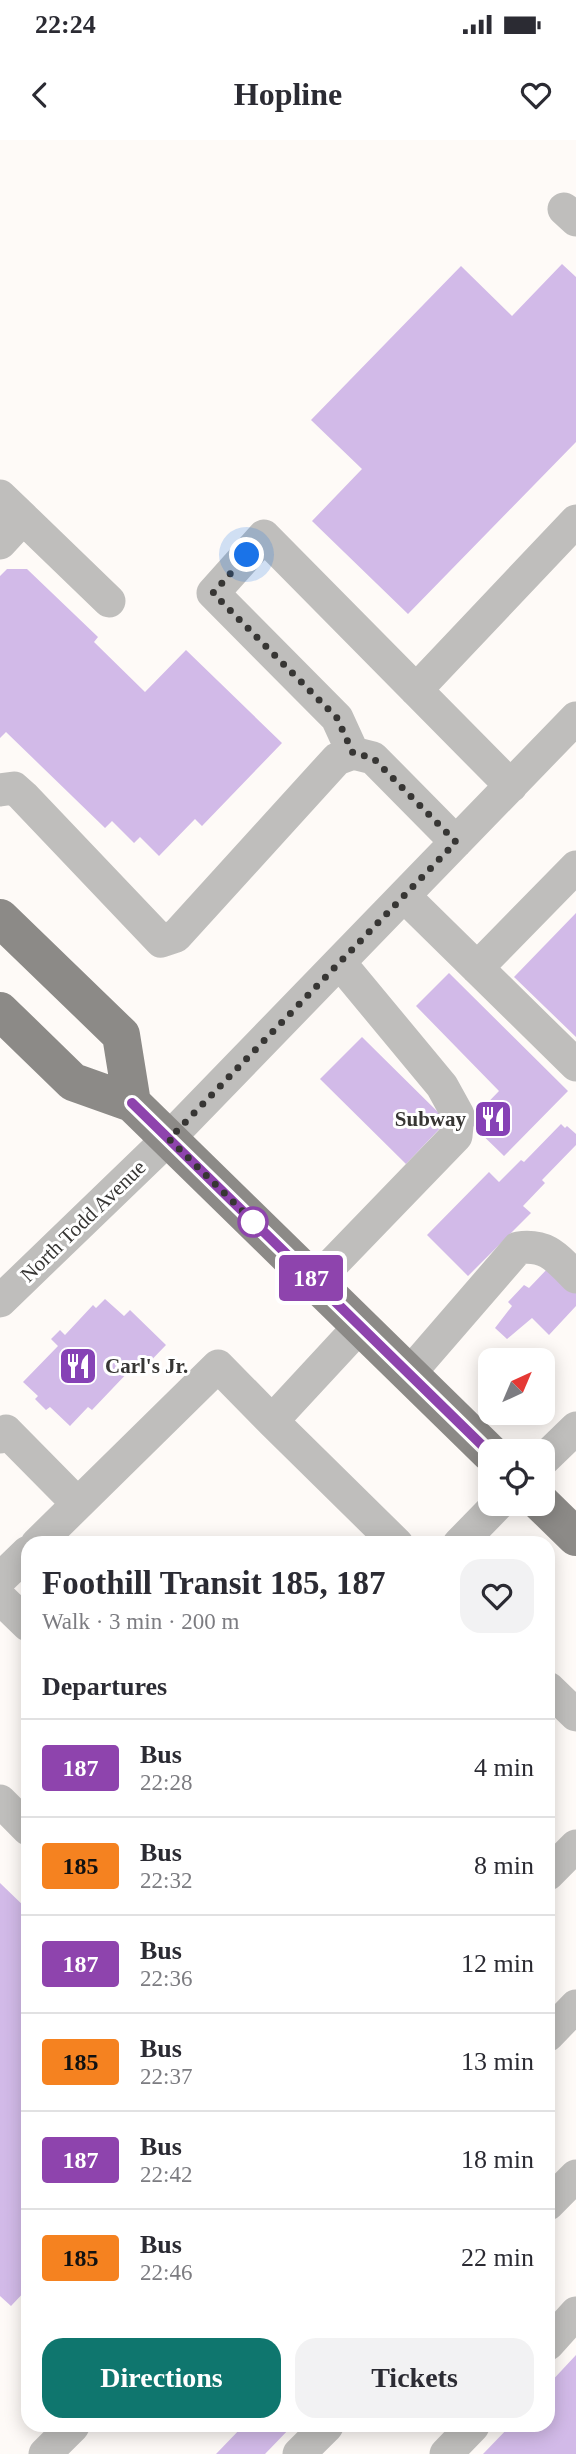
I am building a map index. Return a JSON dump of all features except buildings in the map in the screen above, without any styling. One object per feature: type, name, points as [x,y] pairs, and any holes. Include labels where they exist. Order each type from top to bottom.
[{"type":"main road","points":[[0,918],[121,1035],[132,1103]]},
{"type":"main road","points":[[0,1011],[73,1082],[132,1103],[478,1441]]},
{"type":"main road","points":[[554,1516],[576,1537]]},
{"type":"street","points":[[0,543],[12,507],[109,601]]},
{"type":"street","points":[[416,690],[576,521]]},
{"type":"street","points":[[353,753],[337,718],[213,593],[264,536],[511,786]]},
{"type":"street","name":"North Todd Avenue","points":[[0,1301],[169,1139],[576,719]]},
{"type":"street","points":[[0,790],[14,788],[23,796],[161,941],[176,936],[337,759],[353,753],[373,758],[456,842]]},
{"type":"street","points":[[477,968],[576,867]]},
{"type":"street","points":[[404,896],[576,1065]]},
{"type":"street","points":[[315,1282],[456,1136],[458,1115],[442,1086],[340,962]]},
{"type":"street","points":[[409,1374],[518,1248],[534,1245],[546,1251],[576,1277]]},
{"type":"street","points":[[272,1421],[360,1326]]},
{"type":"street","points":[[45,1536],[218,1366],[389,1536]]},
{"type":"street","points":[[555,1448],[576,1428]]},
{"type":"street","points":[[0,1437],[6,1431],[77,1503]]},
{"type":"street","points":[[468,1536],[487,1516]]},
{"type":"street","points":[[0,1579],[21,1559]]},
{"type":"street","points":[[0,1598],[21,1618]]},
{"type":"street","points":[[0,1801],[21,1822]]},
{"type":"street","points":[[555,1867],[576,1846]]},
{"type":"street","points":[[555,2028],[576,2006]]},
{"type":"street","points":[[555,2336],[576,2313]]},
{"type":"street","points":[[46,2454],[67,2432]]},
{"type":"street","points":[[299,2454],[321,2432]]},
{"type":"street","points":[[446,2454],[466,2432]]},
{"type":"bus line","name":"187","points":[[132,1103],[478,1441]]},
{"type":"place","name":"Subway","points":[[493,1119]]},
{"type":"place","name":"Carl's Jr.","points":[[78,1366]]},
{"type":"route","points":[[247,555],[213,593],[337,718],[353,753],[373,758],[456,842],[169,1139],[260,1228],[253,1222]]}]
